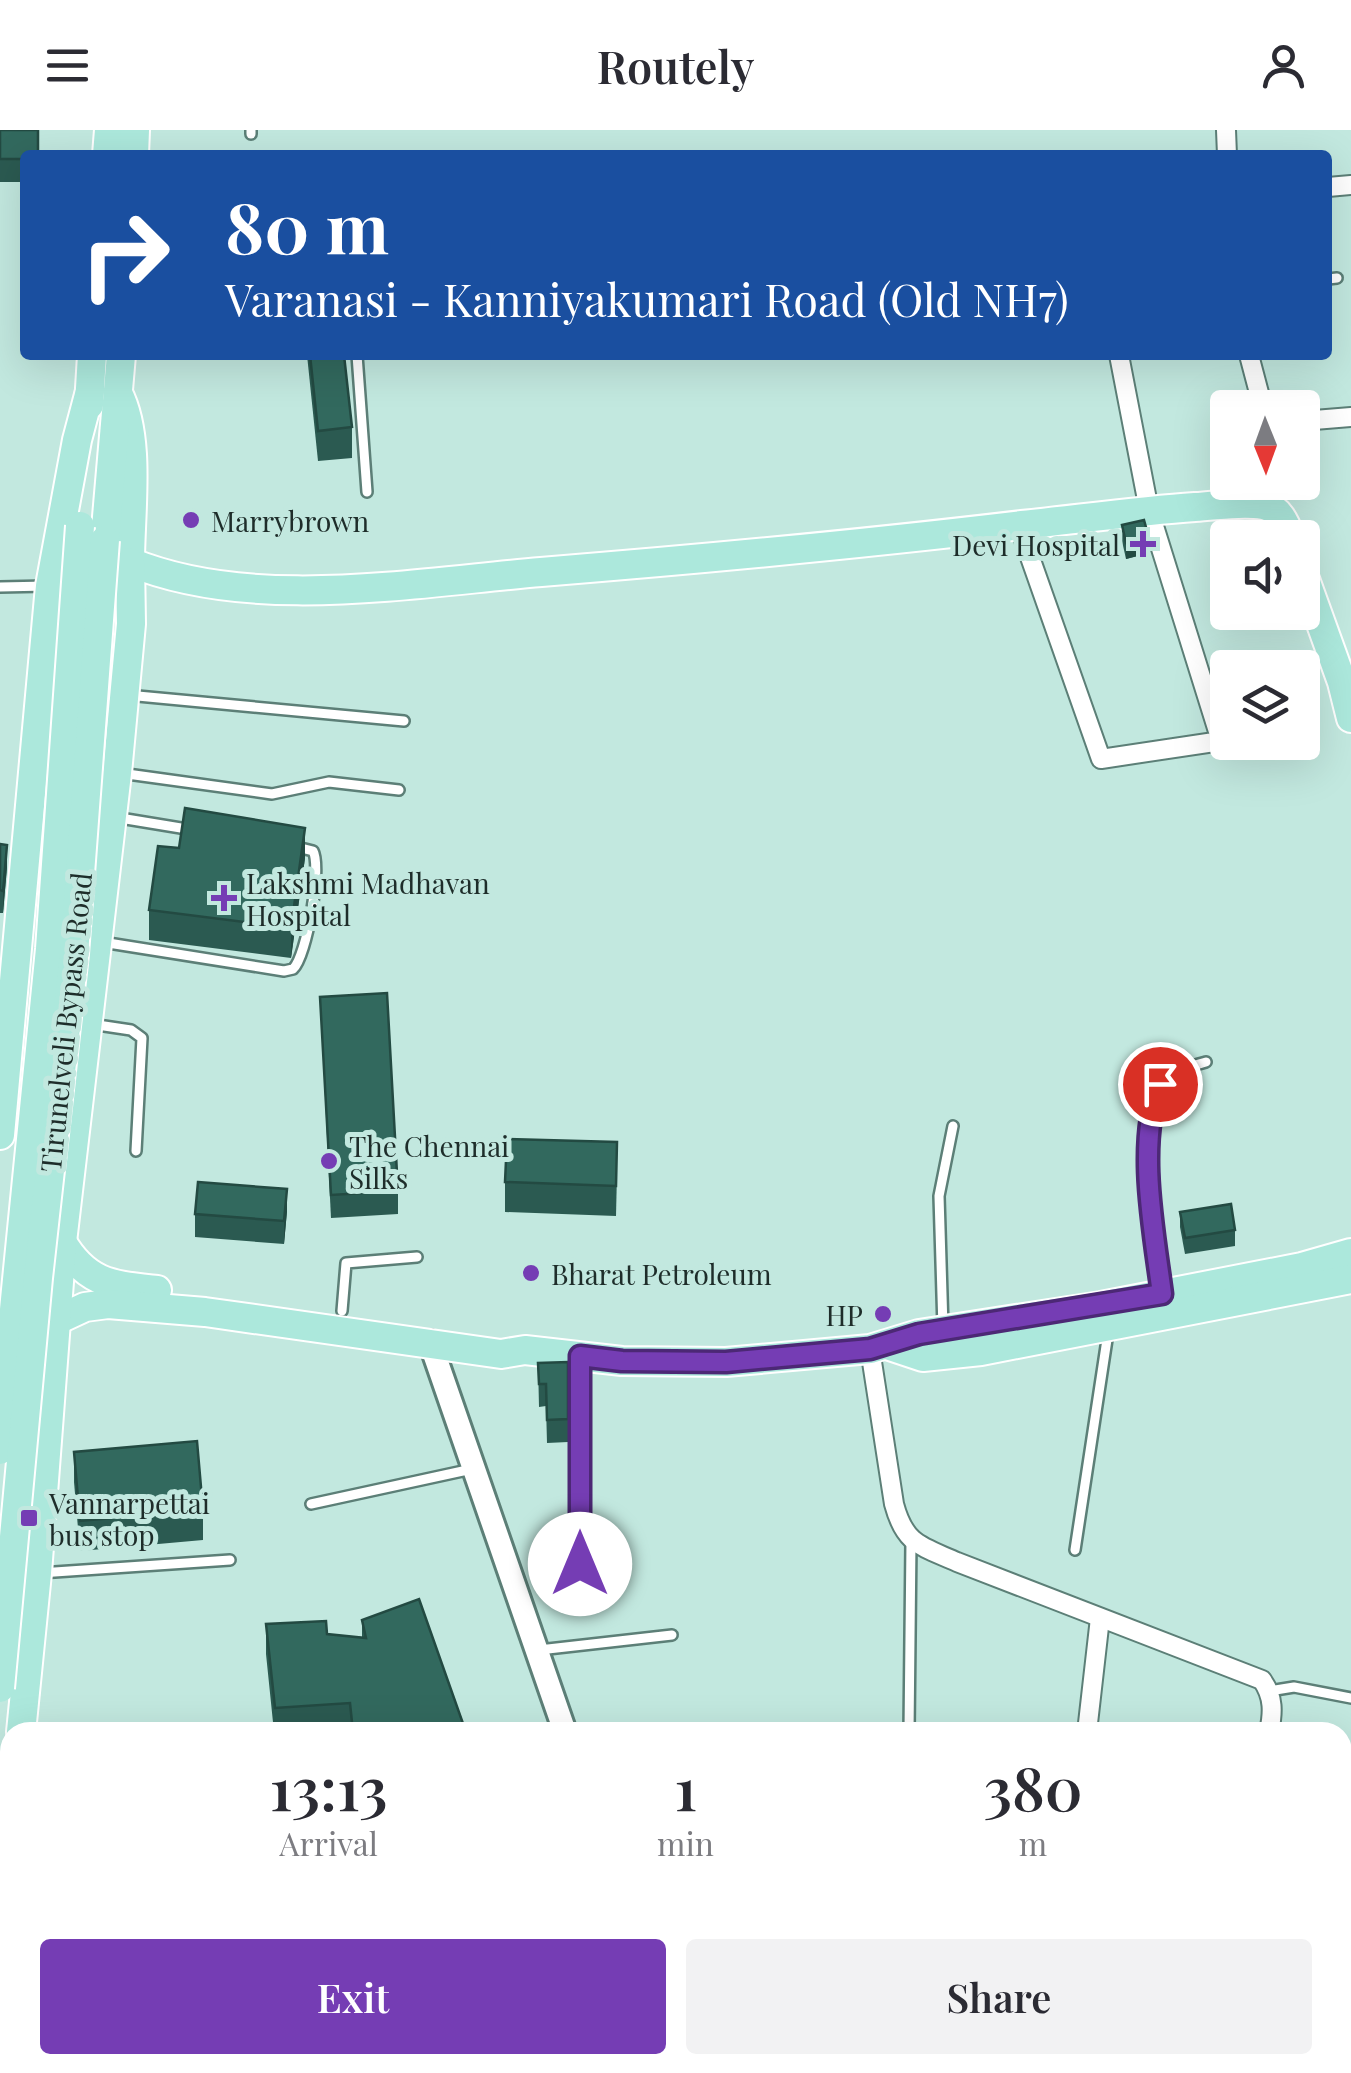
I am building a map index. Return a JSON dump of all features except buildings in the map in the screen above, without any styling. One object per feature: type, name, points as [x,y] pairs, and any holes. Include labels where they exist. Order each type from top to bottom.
[{"type":"main road","name":"Tirunelveli Bypass Road","points":[[0,1688],[36,1297],[74,954],[105,540],[104,392],[94,360]]},
{"type":"main road","name":"Tirunelveli Bypass Road","points":[[0,1450],[50,949],[80,526],[104,392],[118,360]]},
{"type":"main road","points":[[0,1135],[50,586],[77,440],[104,392],[128,412],[130,624],[113,816],[62,1242],[22,1722]]},
{"type":"main road","points":[[130,562],[190,582],[277,590],[397,584],[819,549],[1256,500]]},
{"type":"main road","points":[[1320,620],[1351,718]]},
{"type":"main road","points":[[0,1151],[12,1131],[23,1124],[60,1128],[72,1157]]},
{"type":"main road","points":[[62,1242],[76,1266],[111,1284],[342,1311],[504,1339],[526,1350]]},
{"type":"main road","points":[[56,1320],[85,1307],[108,1304],[205,1312],[501,1354],[526,1350],[622,1361],[726,1362],[880,1348],[919,1334],[1162,1294],[1302,1267],[1351,1253]]},
{"type":"main road","points":[[880,1348],[923,1357],[981,1351],[1351,1279]]},
{"type":"main road","points":[[0,1463],[32,1466],[41,1459],[48,1444]]},
{"type":"street","points":[[1019,526],[1101,760],[1222,742],[1149,510],[1120,360]]},
{"type":"street","points":[[1251,360],[1259,390]]},
{"type":"street","points":[[1320,420],[1351,418]]},
{"type":"street","points":[[430,1342],[561,1722]]},
{"type":"street","points":[[880,1348],[894,1504],[900,1526],[910,1541],[1262,1680],[1270,1691],[1270,1722]]},
{"type":"street","points":[[580,1356],[580,1564]]},
{"type":"street","points":[[1088,1722],[1100,1618]]},
{"type":"lane","points":[[357,360],[366,492]]},
{"type":"lane","points":[[0,587],[50,586]]},
{"type":"lane","points":[[124,695],[404,721]]},
{"type":"lane","points":[[117,772],[272,794],[329,782],[399,790]]},
{"type":"lane","points":[[113,816],[209,832]]},
{"type":"lane","points":[[99,942],[293,970],[302,957],[317,856],[313,851],[285,845]]},
{"type":"lane","points":[[88,1024],[131,1030],[142,1038],[136,1151]]},
{"type":"lane","points":[[1162,1294],[1150,1171],[1152,1102],[1160,1084],[1177,1071],[1206,1062]]},
{"type":"lane","points":[[943,1331],[938,1196],[953,1126]]},
{"type":"lane","points":[[342,1311],[346,1263],[417,1258]]},
{"type":"lane","points":[[1075,1550],[1109,1326]]},
{"type":"lane","points":[[311,1504],[474,1468]]},
{"type":"lane","points":[[910,1541],[910,1722]]},
{"type":"lane","points":[[37,1574],[230,1560]]},
{"type":"lane","points":[[536,1650],[672,1634]]},
{"type":"lane","points":[[1270,1691],[1294,1686],[1351,1698]]},
{"type":"place","name":"Marrybrown","points":[[191,520]]},
{"type":"place","name":"Devi Hospital","points":[[1143,544]]},
{"type":"place","name":"Lakshmi Madhavan Hospital","points":[[224,898]]},
{"type":"place","name":"The Chennai Silks","points":[[329,1161]]},
{"type":"place","name":"Bharat Petroleum","points":[[531,1273]]},
{"type":"place","name":"HP","points":[[883,1314]]},
{"type":"place","name":"Vannarpettai bus stop","points":[[29,1518]]},
{"type":"route","points":[[580,1564],[580,1356],[622,1361],[726,1362],[870,1349],[919,1334],[1162,1294],[1150,1171],[1152,1102],[1160,1084]]}]
